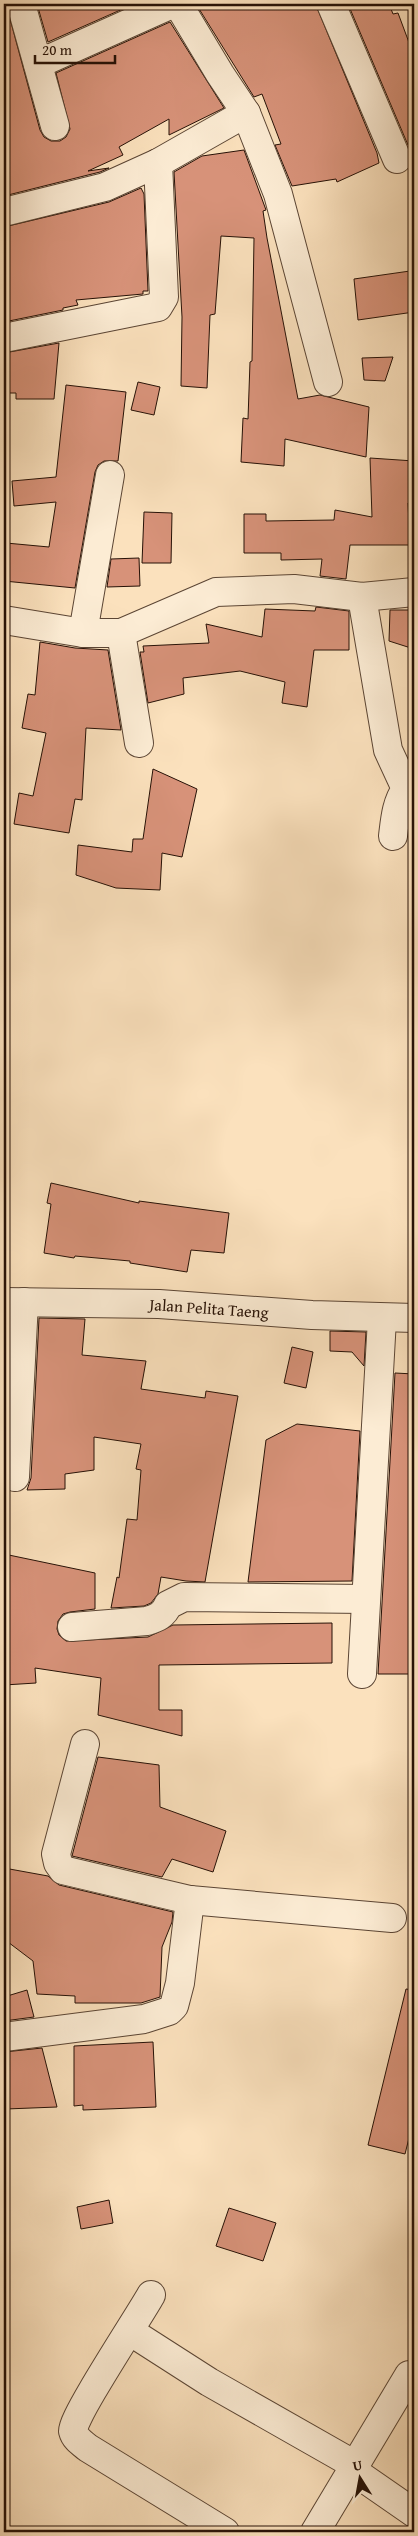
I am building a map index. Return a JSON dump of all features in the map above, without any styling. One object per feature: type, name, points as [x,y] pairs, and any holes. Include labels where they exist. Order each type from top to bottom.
[{"type":"street","points":[[21,4],[55,126]]},
{"type":"street","points":[[38,64],[172,4]]},
{"type":"street","points":[[178,4],[246,113],[278,194],[328,382]]},
{"type":"street","points":[[331,4],[397,159]]},
{"type":"street","points":[[4,212],[105,187],[158,163],[246,113]]},
{"type":"street","points":[[4,338],[158,306],[164,297],[158,163]]},
{"type":"street","points":[[84,633],[110,475]]},
{"type":"street","points":[[4,620],[84,633],[121,632],[216,592],[294,589],[362,596],[414,592]]},
{"type":"street","points":[[362,596],[388,750],[406,789],[396,811],[393,836]]},
{"type":"street","points":[[121,632],[139,743]]},
{"type":"street","points":[[14,1302],[15,1477]]},
{"type":"street","name":"Jalan Pelita Taeng","points":[[14,1302],[159,1304],[382,1319],[414,1318]]},
{"type":"street","points":[[362,1674],[382,1319]]},
{"type":"street","points":[[72,1627],[147,1621],[157,1618],[165,1612],[168,1604],[184,1597],[365,1599]]},
{"type":"street","points":[[85,1744],[56,1854],[58,1863],[63,1870],[190,1900],[392,1918]]},
{"type":"street","points":[[4,2037],[144,2019],[169,2012],[174,2006],[180,1983],[190,1900]]},
{"type":"street","points":[[151,2295],[131,2332],[96,2385],[73,2430],[76,2439],[225,2532]]},
{"type":"street","points":[[131,2332],[209,2382],[353,2468],[414,2514]]},
{"type":"street","points":[[315,2532],[409,2375]]},
{"type":"building","points":[[4,4],[6,4],[40,130],[44,137],[51,141],[60,141],[66,137],[70,129],[56,73],[170,22],[224,108],[169,135],[169,119],[119,147],[123,155],[88,171],[109,168],[100,172],[4,196]]},
{"type":"building","points":[[37,4],[134,4],[48,42]]},
{"type":"building","points":[[196,4],[316,5],[377,153],[379,163],[337,182],[336,179],[292,186],[275,145],[281,144],[262,94],[254,97]]},
{"type":"building","points":[[348,4],[389,4],[393,14],[398,13],[414,56],[414,143],[408,145]]},
{"type":"building","points":[[244,150],[266,210],[263,211],[267,238],[298,399],[320,395],[369,407],[366,457],[285,439],[284,466],[241,462],[243,418],[248,419],[250,362],[252,361],[254,238],[221,236],[215,314],[210,315],[207,388],[181,386],[182,317],[174,172],[202,156]]},
{"type":"building","points":[[141,188],[144,194],[148,291],[143,291],[143,294],[76,300],[78,305],[63,308],[63,310],[4,322],[4,227],[109,202]]},
{"type":"building","points":[[410,271],[414,312],[358,320],[354,279]]},
{"type":"building","points":[[59,343],[54,399],[16,399],[16,393],[4,393],[4,353]]},
{"type":"building","points":[[393,357],[385,381],[364,380],[362,358]]},
{"type":"building","points":[[138,382],[160,387],[154,415],[131,410]]},
{"type":"building","points":[[66,385],[126,392],[118,461],[104,461],[98,465],[95,472],[75,588],[4,581],[6,543],[49,547],[56,502],[14,506],[12,481],[56,477]]},
{"type":"building","points":[[370,458],[414,461],[414,504],[408,503],[410,545],[350,545],[346,579],[320,576],[322,559],[281,560],[281,553],[244,553],[244,514],[266,514],[266,521],[334,520],[335,510],[372,517]]},
{"type":"building","points":[[144,512],[172,513],[171,563],[142,563]]},
{"type":"building","points":[[139,558],[140,586],[107,587],[111,559]]},
{"type":"building","points":[[316,607],[349,611],[349,650],[314,650],[307,707],[282,703],[285,682],[240,671],[183,678],[184,694],[148,703],[140,652],[144,652],[143,646],[209,643],[206,624],[262,637],[265,609],[315,611]]},
{"type":"building","points":[[390,610],[414,610],[414,649],[389,641]]},
{"type":"building","points":[[40,642],[75,648],[108,650],[121,730],[86,728],[82,800],[75,799],[69,833],[14,824],[19,793],[33,796],[46,733],[22,728],[28,694],[35,695]]},
{"type":"building","points":[[153,769],[197,789],[182,857],[162,853],[160,890],[116,888],[76,875],[78,845],[132,852],[133,839],[143,839]]},
{"type":"building","points":[[51,1183],[139,1203],[139,1201],[229,1213],[224,1253],[191,1250],[187,1272],[130,1263],[130,1261],[75,1256],[74,1258],[44,1253],[51,1204],[47,1203]]},
{"type":"building","points":[[39,1318],[85,1319],[82,1355],[146,1361],[141,1389],[205,1398],[206,1391],[238,1396],[205,1582],[161,1577],[158,1594],[151,1603],[144,1606],[111,1608],[117,1577],[119,1578],[127,1519],[137,1520],[141,1470],[136,1469],[141,1444],[94,1437],[94,1470],[65,1474],[65,1489],[27,1490],[31,1478]]},
{"type":"building","points":[[330,1331],[366,1332],[364,1366],[352,1352],[330,1351]]},
{"type":"building","points":[[292,1347],[313,1352],[306,1388],[284,1383]]},
{"type":"building","points":[[395,1373],[414,1374],[412,1498],[414,1498],[414,1674],[378,1674]]},
{"type":"building","points":[[297,1424],[360,1431],[352,1581],[248,1582],[266,1440]]},
{"type":"building","points":[[4,1554],[95,1573],[95,1609],[63,1614],[58,1621],[57,1629],[59,1635],[66,1641],[148,1637],[173,1625],[332,1623],[332,1663],[159,1665],[159,1710],[182,1710],[182,1736],[98,1715],[101,1678],[35,1668],[36,1683],[4,1685]]},
{"type":"building","points":[[98,1757],[159,1765],[160,1807],[226,1831],[213,1872],[172,1859],[162,1877],[72,1856]]},
{"type":"building","points":[[4,1868],[48,1876],[59,1885],[173,1912],[172,1922],[162,1947],[160,1997],[141,2003],[75,2003],[75,1996],[37,1994],[33,1961],[4,1939]]},
{"type":"building","points":[[406,1989],[414,1990],[414,2118],[405,2154],[368,2145]]},
{"type":"building","points":[[27,1990],[34,2017],[4,2021],[4,1997]]},
{"type":"building","points":[[153,2042],[156,2107],[83,2110],[83,2105],[74,2106],[74,2046]]},
{"type":"building","points":[[42,2048],[57,2107],[6,2109],[4,2052]]},
{"type":"building","points":[[109,2200],[113,2223],[81,2229],[77,2207]]},
{"type":"building","points":[[229,2208],[276,2223],[263,2261],[216,2246]]}]
